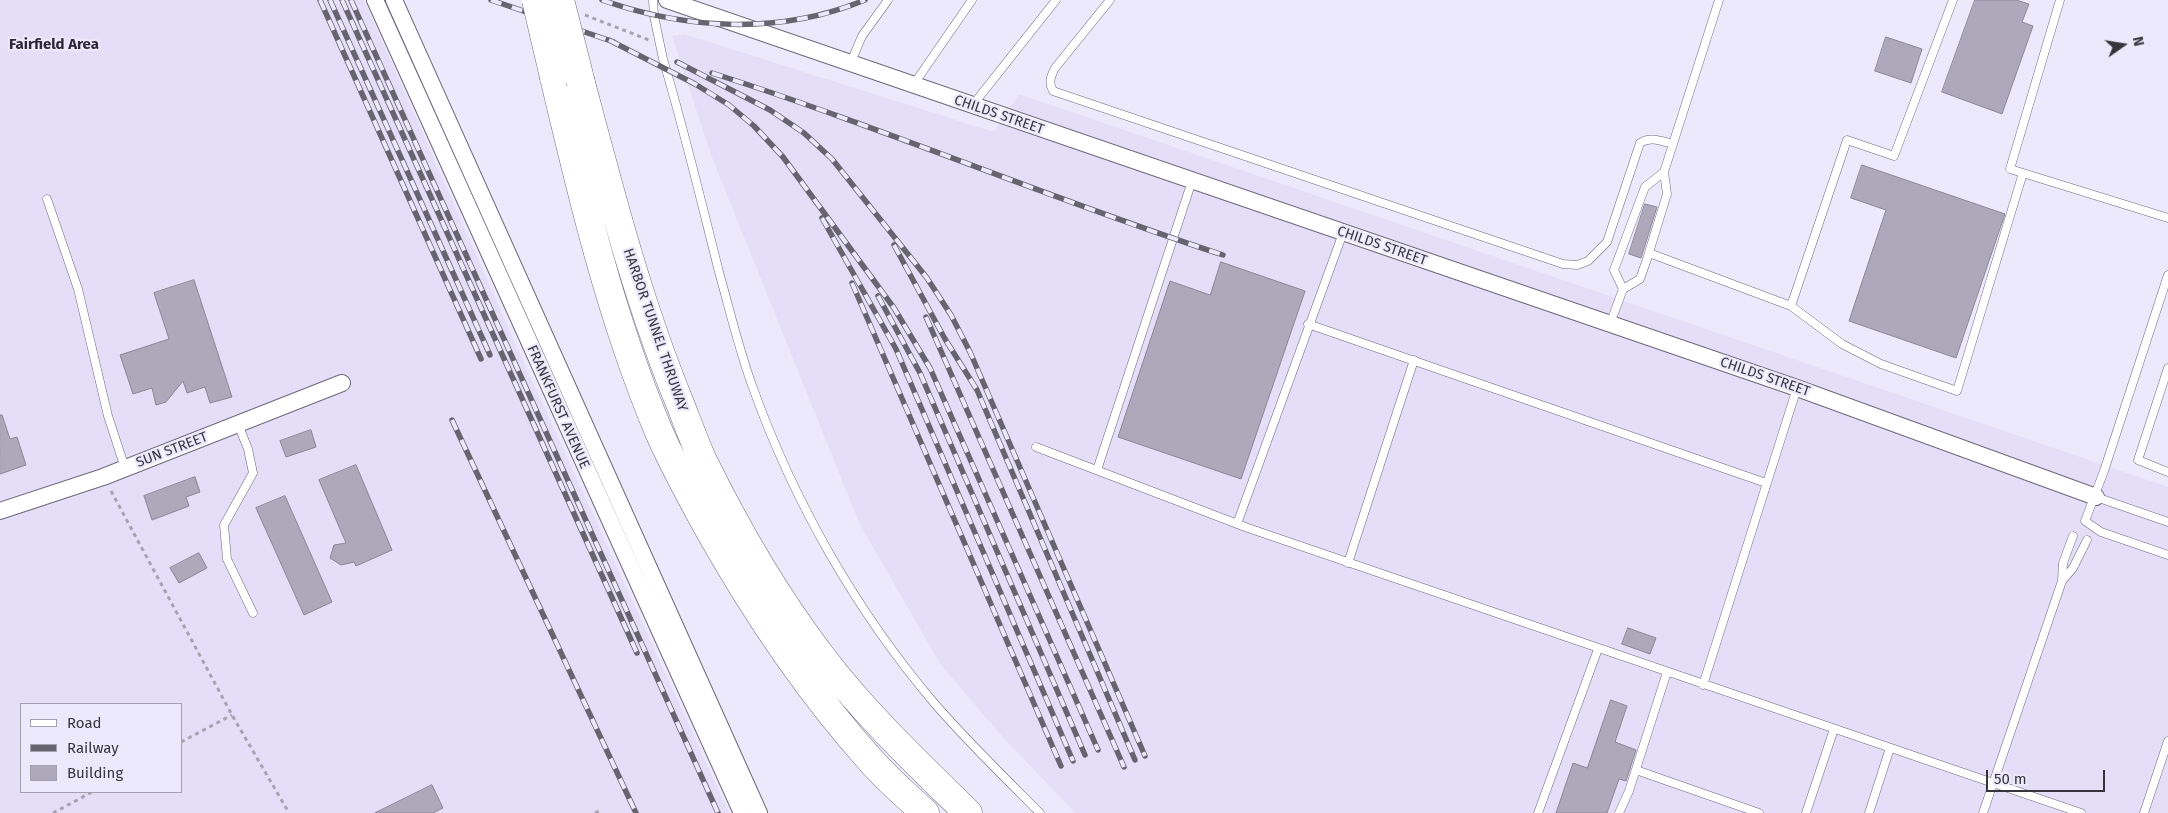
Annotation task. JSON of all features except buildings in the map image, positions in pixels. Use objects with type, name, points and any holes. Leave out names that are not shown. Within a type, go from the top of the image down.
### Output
[{"type":"highway","name":"HARBOR TUNNEL THRUWAY","points":[[536,0],[580,188],[626,344],[660,434],[722,552],[765,622],[819,700],[874,765],[925,813]]},
{"type":"highway","name":"HARBOR TUNNEL THRUWAY","points":[[569,6],[580,83],[636,280],[665,369],[702,459],[744,537],[782,601],[820,655],[853,697],[968,813]]},
{"type":"street","name":"FRANKFURST AVENUE","points":[[375,0],[742,813]]},
{"type":"street","name":"FRANKFURST AVENUE","points":[[394,0],[759,813]]},
{"type":"street","name":"CHILDS STREET","points":[[667,0],[1797,388],[2096,497]]},
{"type":"street","name":"SUN STREET","points":[[0,512],[103,477],[342,383]]},
{"type":"lane","points":[[653,0],[654,16],[660,43],[738,340],[753,387],[799,495],[829,552],[894,650],[935,704],[1040,813]]},
{"type":"lane","points":[[851,62],[862,36],[888,0]]},
{"type":"lane","points":[[914,84],[972,0]]},
{"type":"lane","points":[[972,106],[1056,0]]},
{"type":"lane","points":[[1110,0],[1055,68],[1050,77],[1050,86],[1053,91],[1563,264],[1577,264],[1588,261],[1607,242],[1640,143],[1645,139],[1653,139],[1672,144]]},
{"type":"lane","points":[[1610,324],[1623,289],[1640,278],[1649,253],[1667,194],[1664,172],[1719,0]]},
{"type":"lane","points":[[1791,306],[1847,140],[1894,156],[1953,0]]},
{"type":"lane","points":[[2060,0],[2010,169],[2168,218]]},
{"type":"lane","points":[[1623,289],[1614,270],[1645,188],[1664,172]]},
{"type":"lane","points":[[1649,253],[1791,306],[1842,344],[1881,364],[1956,391],[2023,173]]},
{"type":"lane","points":[[1096,470],[1192,181]]},
{"type":"lane","points":[[47,199],[78,289],[108,416],[125,468]]},
{"type":"lane","points":[[1237,524],[1308,324],[1343,233]]},
{"type":"lane","points":[[2077,525],[2086,521],[2096,497],[2168,275]]},
{"type":"lane","points":[[1308,324],[1766,483]]},
{"type":"lane","points":[[1348,562],[1414,360]]},
{"type":"lane","points":[[2168,368],[2138,460],[2168,472]]},
{"type":"lane","points":[[1703,685],[1797,388]]},
{"type":"lane","points":[[238,424],[248,449],[253,473],[224,525],[226,559],[253,614]]},
{"type":"lane","points":[[1036,447],[1237,524],[2081,813]]},
{"type":"lane","points":[[2096,497],[2168,522]]},
{"type":"lane","points":[[2086,521],[2090,529]]},
{"type":"lane","points":[[2086,521],[2101,532],[2168,555]]},
{"type":"lane","points":[[1983,813],[2062,581],[2063,563],[2073,536]]},
{"type":"lane","points":[[2062,581],[2073,568],[2087,540]]},
{"type":"lane","points":[[1538,813],[1598,649]]},
{"type":"lane","points":[[1620,813],[1636,770],[1667,672]]},
{"type":"lane","points":[[1806,813],[1834,730]]},
{"type":"lane","points":[[2144,813],[2168,741]]},
{"type":"lane","points":[[1869,813],[1890,748]]},
{"type":"lane","points":[[1636,770],[1759,813]]},
{"type":"path","points":[[569,6],[660,43]]},
{"type":"path","points":[[103,477],[232,715],[289,813]]},
{"type":"path","points":[[182,741],[232,715]]},
{"type":"path","points":[[53,813],[90,793]]},
{"type":"path","points":[[595,813],[599,811],[602,813]]},
{"type":"shaded area","points":[[0,0],[364,0],[515,343],[729,813],[0,813]]},
{"type":"shaded area","points":[[684,34],[994,132],[1019,94],[2168,487],[2168,813],[1075,813],[1001,735],[941,665],[860,525],[711,155],[672,36]]},
{"type":"railway","points":[[320,0],[481,359]]},
{"type":"railway","points":[[330,0],[490,355]]},
{"type":"railway","points":[[342,0],[637,653]]},
{"type":"railway","points":[[351,0],[718,813]]},
{"type":"railway","points":[[491,0],[614,42]]},
{"type":"railway","points":[[602,0],[667,18],[734,24],[800,19],[833,11],[865,0]]},
{"type":"railway","points":[[609,40],[695,84],[729,105],[754,126],[783,157],[894,308],[930,368],[1098,750]]},
{"type":"railway","points":[[677,62],[770,110],[804,133],[832,159],[927,278],[951,315],[970,352],[1145,756]]},
{"type":"railway","points":[[712,73],[776,94],[1095,211],[1223,255]]},
{"type":"railway","points":[[822,218],[896,349],[1073,761]]},
{"type":"railway","points":[[894,245],[945,339],[977,390],[1135,760]]},
{"type":"railway","points":[[852,283],[1061,766]]},
{"type":"railway","points":[[878,296],[920,373],[1085,755]]},
{"type":"railway","points":[[926,317],[1124,767]]},
{"type":"railway","points":[[452,420],[636,813]]},
{"type":"district","name":"Fairfield Area","points":[[54,45]]}]
